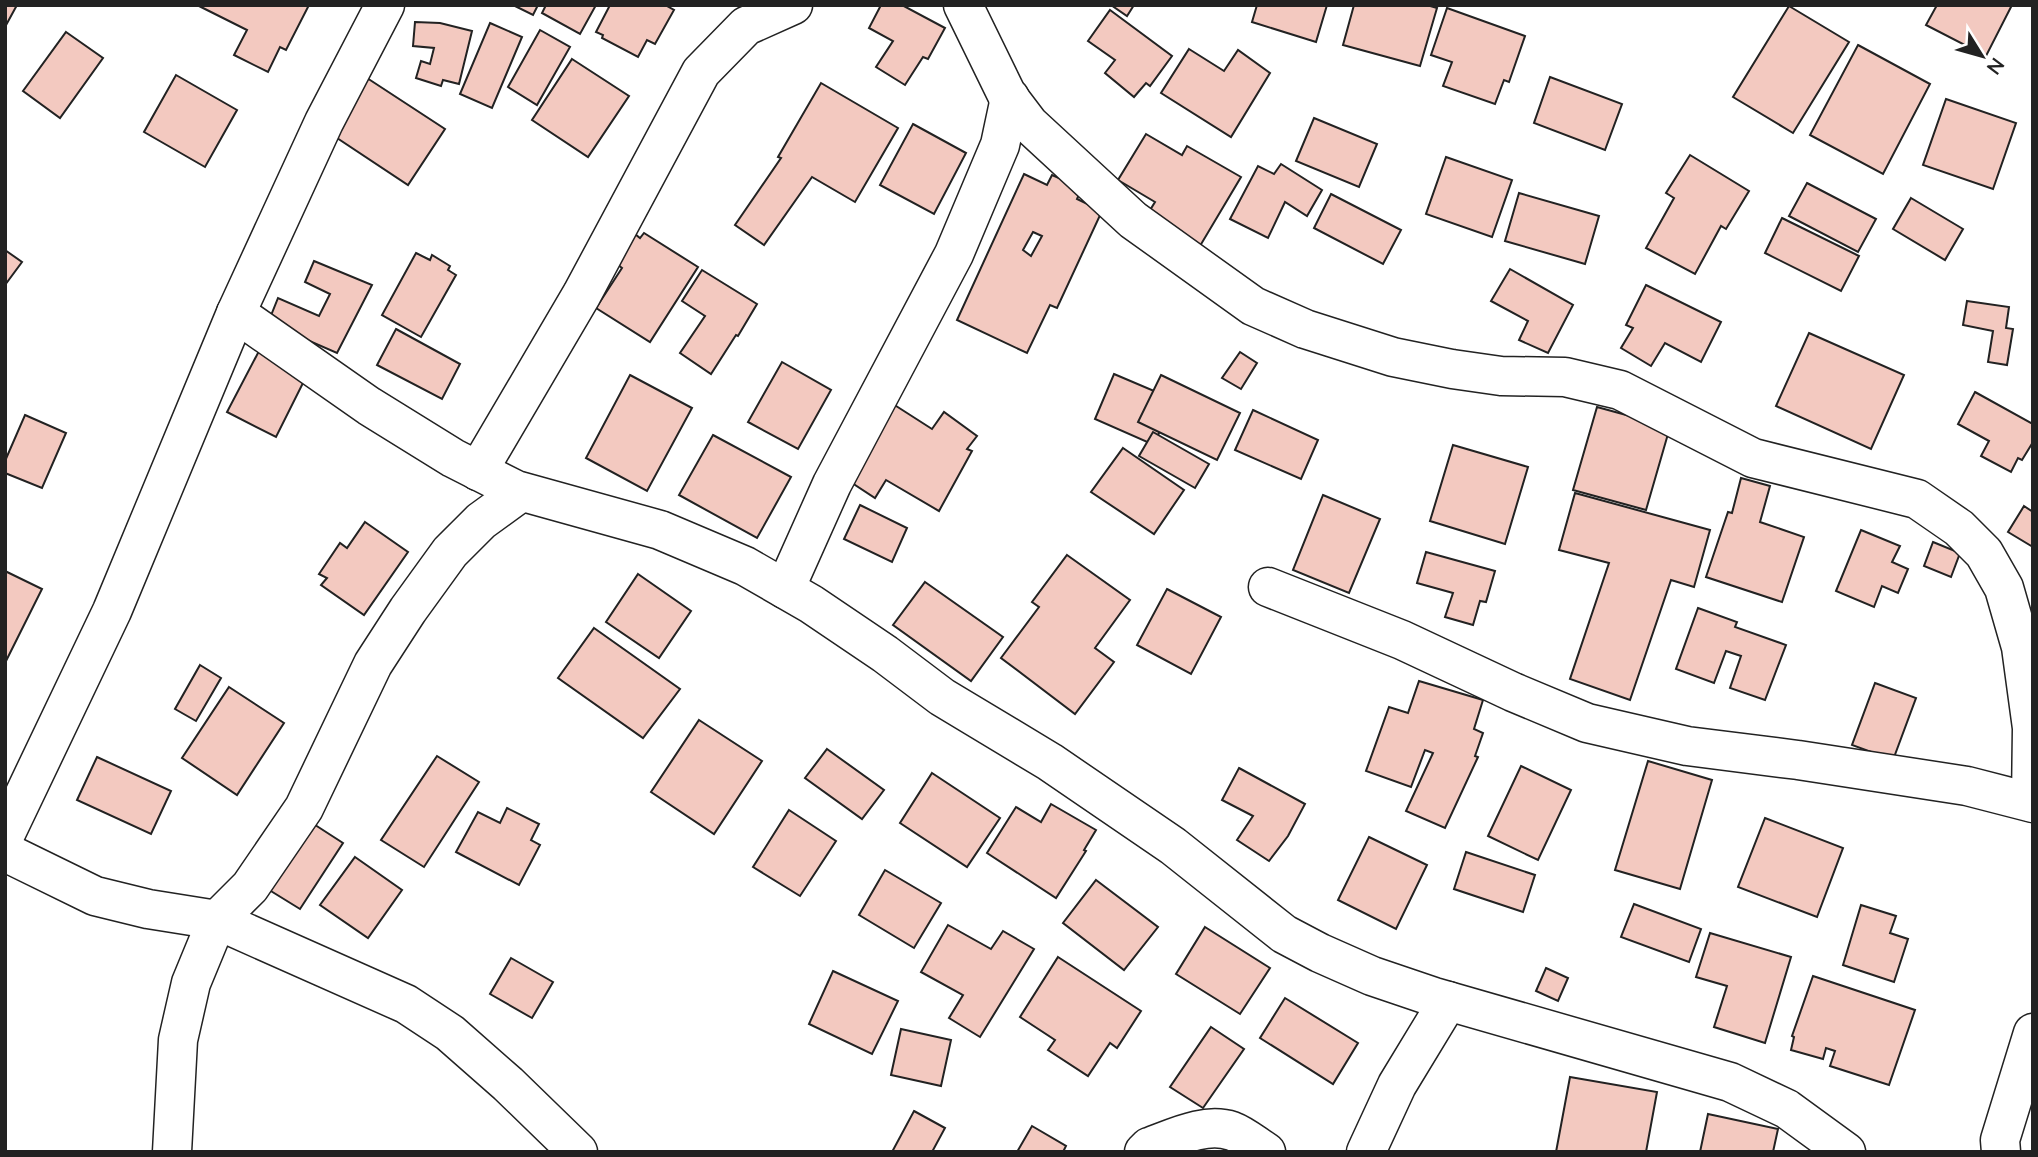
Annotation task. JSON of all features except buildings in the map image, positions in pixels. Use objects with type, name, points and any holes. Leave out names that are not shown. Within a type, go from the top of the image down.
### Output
[{"type":"street","points":[[5,835],[112,611],[236,313],[324,122],[384,5]]},
{"type":"street","points":[[478,471],[570,315],[701,72],[746,26],[793,5]]},
{"type":"street","points":[[963,5],[1010,99],[1029,124],[1133,220],[1252,306],[1306,329],[1393,357],[1501,376],[1565,377],[1620,390],[1753,458],[1917,499],[1959,528],[1984,553],[2004,588],[2021,647],[2032,728],[2032,803],[1966,786],[1687,746],[1587,723],[1402,640],[1268,587]]},
{"type":"street","points":[[785,589],[831,484],[954,254],[1000,145],[1010,99]]},
{"type":"street","points":[[236,313],[369,406],[478,471],[521,492],[660,530],[745,566],[811,604],[942,697],[1050,762],[1173,846],[1284,934],[1320,953],[1372,975],[1448,1001],[1730,1082],[1787,1109],[1846,1152]]},
{"type":"street","points":[[172,1152],[178,1040],[191,983],[217,920],[250,887],[304,808],[367,676],[408,610],[450,552],[481,522],[521,492]]},
{"type":"street","points":[[5,852],[95,896],[148,909],[217,920],[406,1004],[450,1033],[509,1084],[578,1152]]},
{"type":"street","points":[[1366,1152],[1397,1086],[1448,1001]]},
{"type":"street","points":[[2001,1152],[2000,1140],[2033,1033]]},
{"type":"street","points":[[1144,1152],[1149,1147],[1188,1133],[1209,1129],[1231,1131],[1266,1152]]}]
